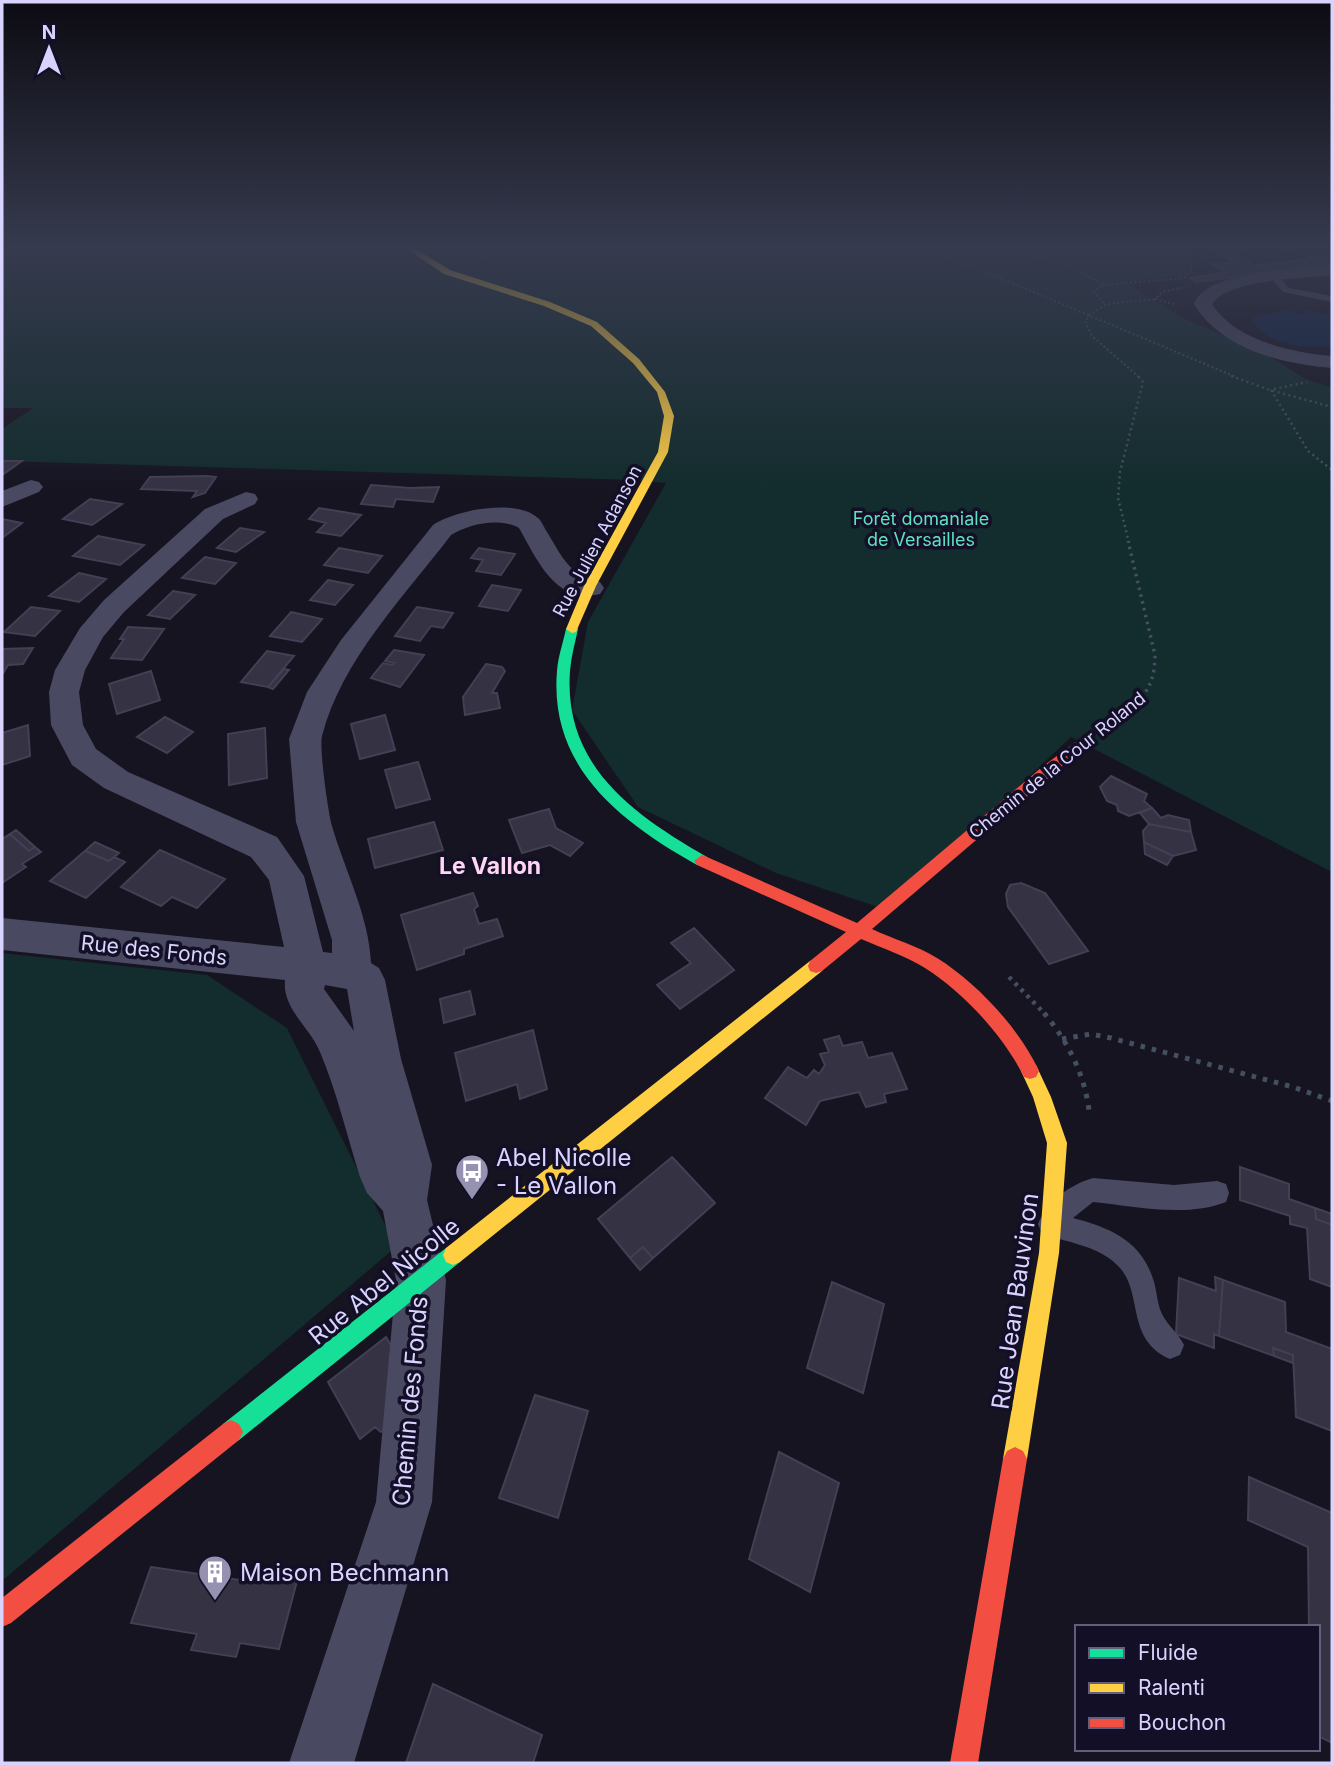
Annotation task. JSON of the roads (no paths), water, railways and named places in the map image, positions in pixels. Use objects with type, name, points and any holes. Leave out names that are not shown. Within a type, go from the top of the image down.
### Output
[{"type":"main road","name":"Rue Julien Adanson","points":[[598,327],[642,366],[665,400],[669,420],[664,452],[590,588],[566,647],[560,692],[568,733],[590,774],[616,804],[666,842],[860,930]]},
{"type":"main road","name":"Chemin de la Cour Roland","points":[[860,930],[995,813],[1081,743]]},
{"type":"main road","name":"Rue Jean Bauvinon","points":[[860,930],[931,963],[981,1003],[1023,1057],[1042,1097],[1057,1143],[1049,1252],[964,1763]]},
{"type":"main road","name":"Rue Abel Nicolle","points":[[2,1614],[860,930]]},
{"type":"street","points":[[1224,327],[1268,350],[1332,362]]},
{"type":"street","points":[[2,500],[31,487]]},
{"type":"street","points":[[246,499],[214,514],[114,606],[90,634],[70,670],[64,692],[67,725],[85,757],[116,780],[264,847],[286,876],[302,939],[306,967],[304,993],[338,1042],[383,1177],[404,1200]]},
{"type":"street","points":[[421,1280],[404,1200],[410,1166],[380,1059],[365,980],[352,972],[351,940],[313,822],[305,738],[322,692],[351,646],[442,530],[456,521],[501,515],[518,517],[529,523],[558,572],[572,584],[590,588]]},
{"type":"street","name":"Rue des Fonds","points":[[2,934],[352,972]]},
{"type":"street","name":"Chemin des Fonds","points":[[322,1763],[404,1502],[421,1280]]},
{"type":"lane","points":[[1170,1345],[1157,1334],[1148,1319],[1137,1265],[1116,1246],[1051,1224],[1071,1200],[1093,1190],[1174,1197],[1217,1193]]},
{"type":"water","points":[[1258,327],[1332,327],[1332,346],[1288,344]]},
{"type":"place","name":"Abel Nicolle - Le Vallon","points":[[472,1201]]},
{"type":"place","name":"Maison Bechmann","points":[[215,1602]]},
{"type":"district","name":"Le Vallon","points":[[490,866]]},
{"type":"park label","name":"Forêt domaniale de Versailles","points":[[921,528]]}]
